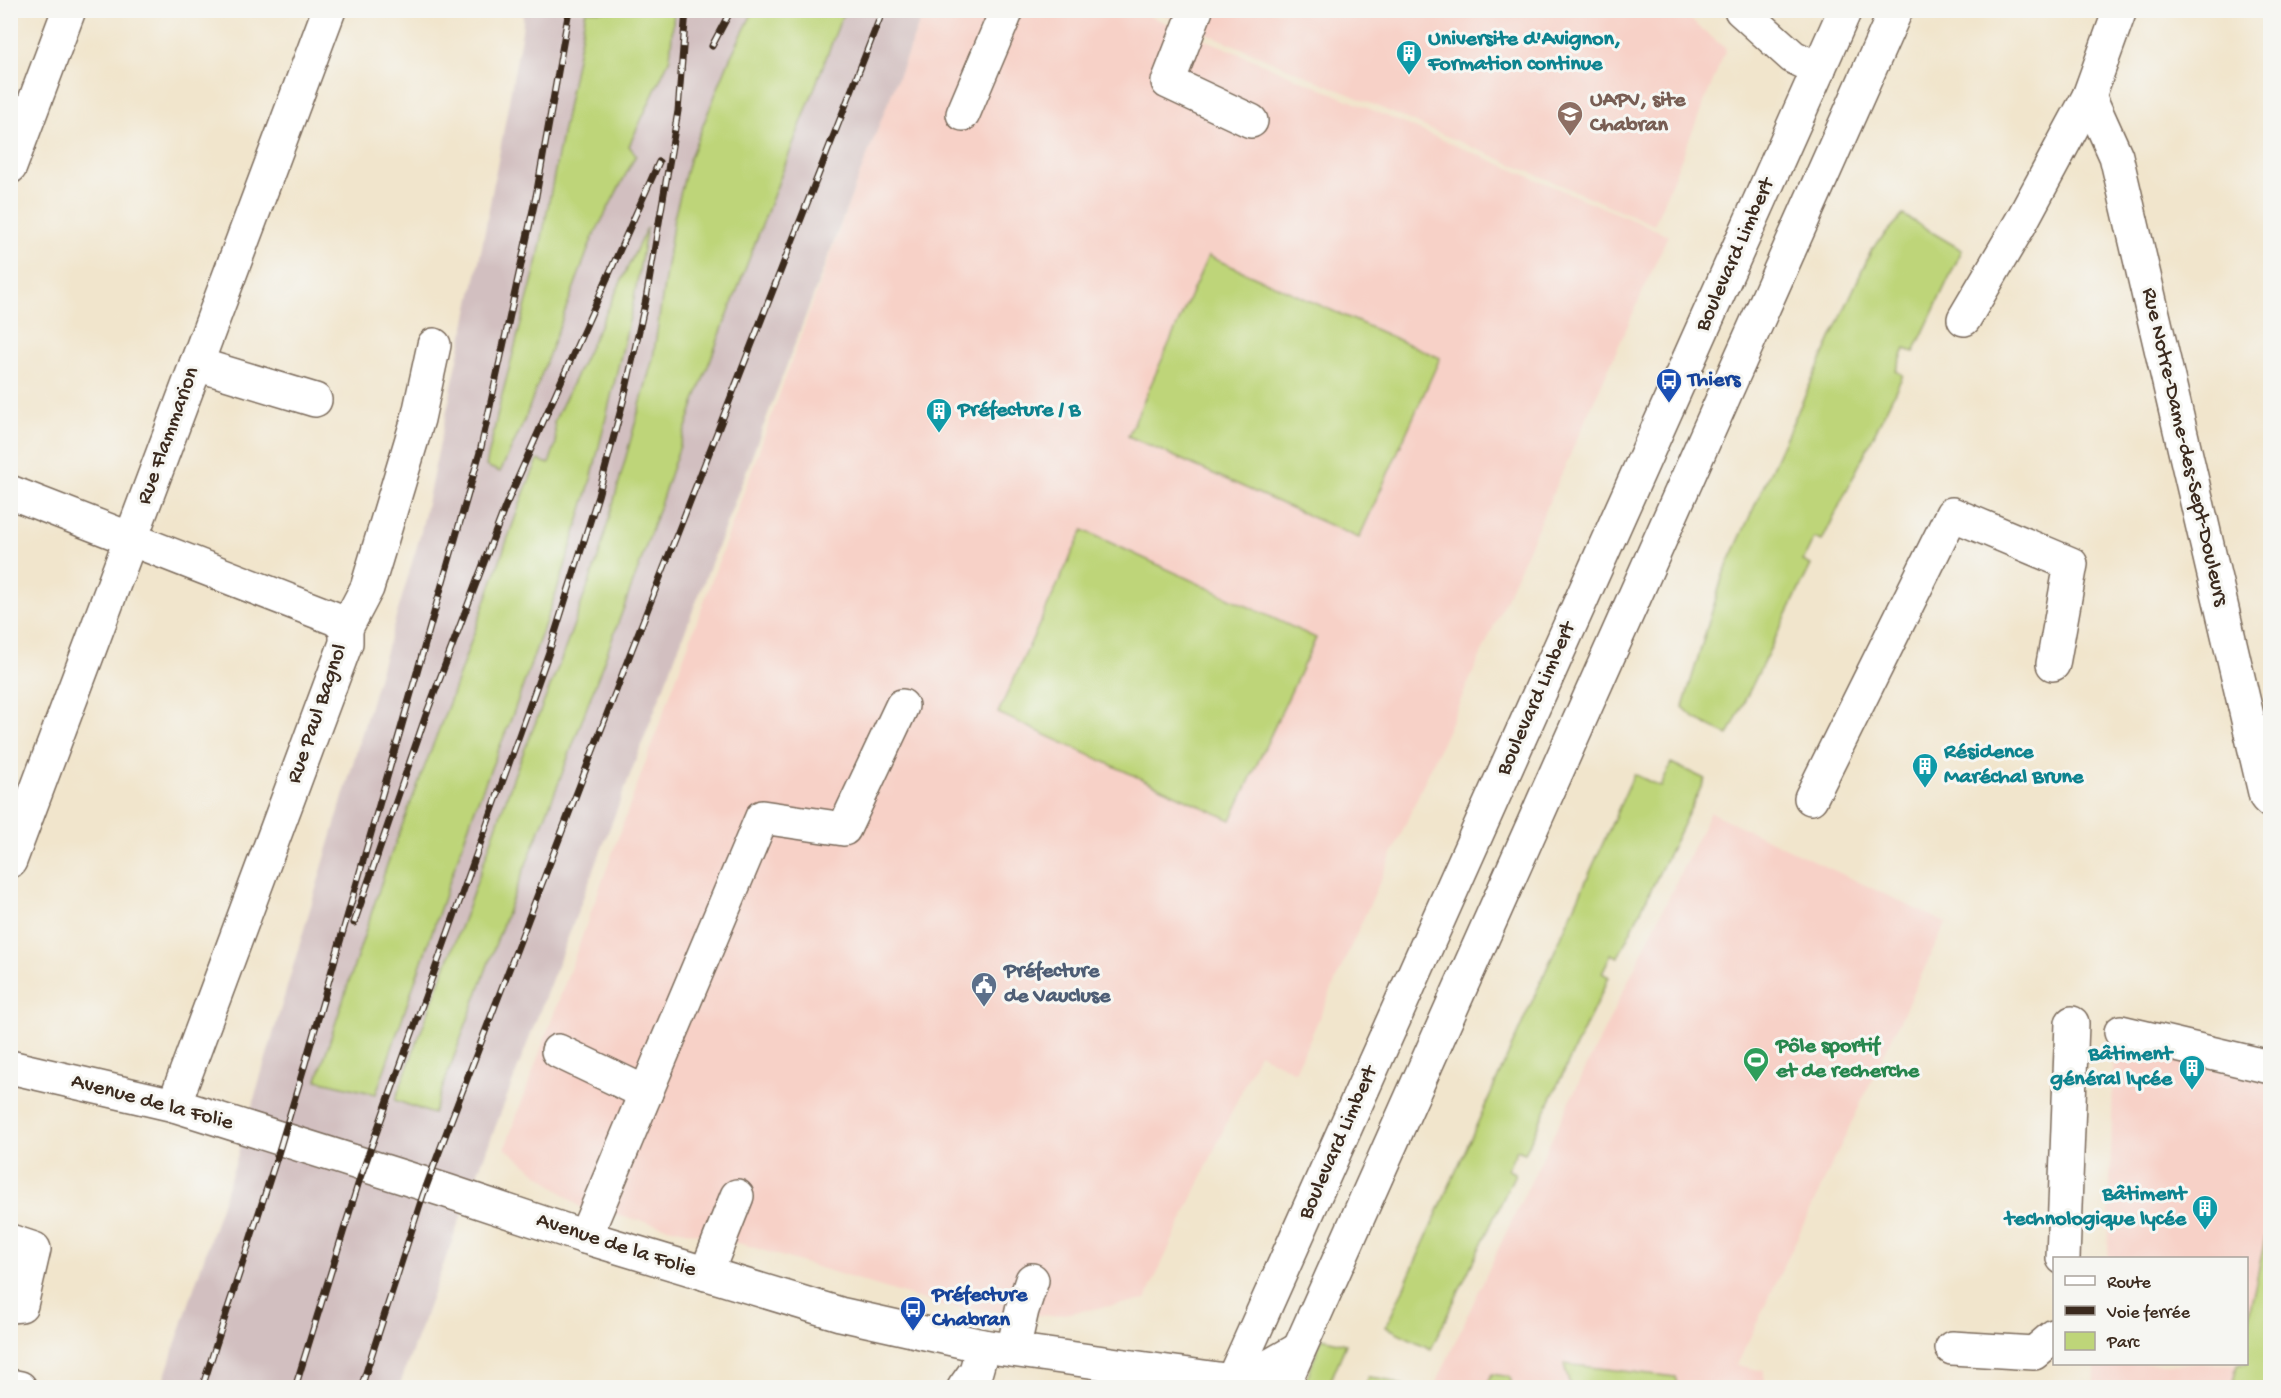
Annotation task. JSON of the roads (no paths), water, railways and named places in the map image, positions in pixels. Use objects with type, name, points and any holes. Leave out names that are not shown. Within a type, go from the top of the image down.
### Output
[{"type":"main road","points":[[10,167],[22,103],[69,10]]},
{"type":"main road","name":"Rue Flammarion","points":[[10,861],[328,10]]},
{"type":"main road","points":[[963,114],[1007,10]]},
{"type":"main road","points":[[1196,10],[1168,82],[1251,121]]},
{"type":"main road","points":[[1741,10],[1793,57],[1819,69]]},
{"type":"main road","name":"Boulevard Limbert","points":[[1232,1385],[1845,10]]},
{"type":"main road","name":"Boulevard Limbert","points":[[1282,1388],[1896,10]]},
{"type":"main road","points":[[1964,319],[2020,224],[2089,96],[2120,10]]},
{"type":"main road","name":"Rue Notre-Dame-des-Sept-Douleurs","points":[[2089,96],[2116,156],[2266,797],[2271,801]]},
{"type":"main road","points":[[1739,247],[1782,266]]},
{"type":"main road","points":[[346,628],[367,588],[418,419],[434,345]]},
{"type":"main road","points":[[196,364],[315,400]]},
{"type":"main road","name":"Rue Paul Bagnol","points":[[10,492],[336,619],[346,628],[346,643],[174,1105]]},
{"type":"main road","points":[[1811,798],[1952,514],[2071,564],[2053,664]]},
{"type":"main road","points":[[585,1237],[762,817],[844,829],[902,706]]},
{"type":"main road","points":[[2062,1257],[2072,1023]]},
{"type":"main road","points":[[2121,1032],[2271,1066]]},
{"type":"main road","points":[[558,1051],[646,1093]]},
{"type":"main road","name":"Avenue de la Folie","points":[[10,1067],[174,1105],[585,1237],[840,1314],[998,1348],[1232,1385],[1299,1349]]},
{"type":"main road","points":[[706,1274],[737,1196]]},
{"type":"main road","points":[[10,1240],[34,1249],[21,1305],[10,1306]]},
{"type":"main road","points":[[964,1388],[976,1371],[998,1348],[1022,1310],[1032,1280]]},
{"type":"main road","points":[[1952,1348],[2034,1353],[2053,1338]]},
{"type":"main road","points":[[10,1386],[21,1388]]},
{"type":"railway","points":[[202,1388],[305,1064],[480,452],[536,196],[569,10]]},
{"type":"railway","points":[[295,1388],[360,1178],[549,652],[598,496],[624,398],[646,299],[678,111],[686,10]]},
{"type":"railway","points":[[712,46],[731,10]]},
{"type":"railway","points":[[361,1388],[423,1195],[447,1131],[632,649],[883,10]]},
{"type":"railway","points":[[354,923],[426,715],[505,507],[659,162]]},
{"type":"place","name":"Universite d'Avignon, Formation continue","points":[[1409,76]]},
{"type":"place","name":"UAPV, site Chabran","points":[[1570,137]]},
{"type":"place","name":"Thiers","points":[[1669,404]]},
{"type":"place","name":"Préfecture / B","points":[[939,434]]},
{"type":"place","name":"Résidence Maréchal Brune","points":[[1925,789]]},
{"type":"place","name":"Préfecture de Vaucluse","points":[[984,1008]]},
{"type":"place","name":"Pôle sportif et de recherche","points":[[1756,1083]]},
{"type":"place","name":"Bâtiment général lycée","points":[[2192,1091]]},
{"type":"place","name":"Bâtiment technologique lycée","points":[[2205,1231]]},
{"type":"place","name":"Préfecture Chabran","points":[[913,1332]]}]
